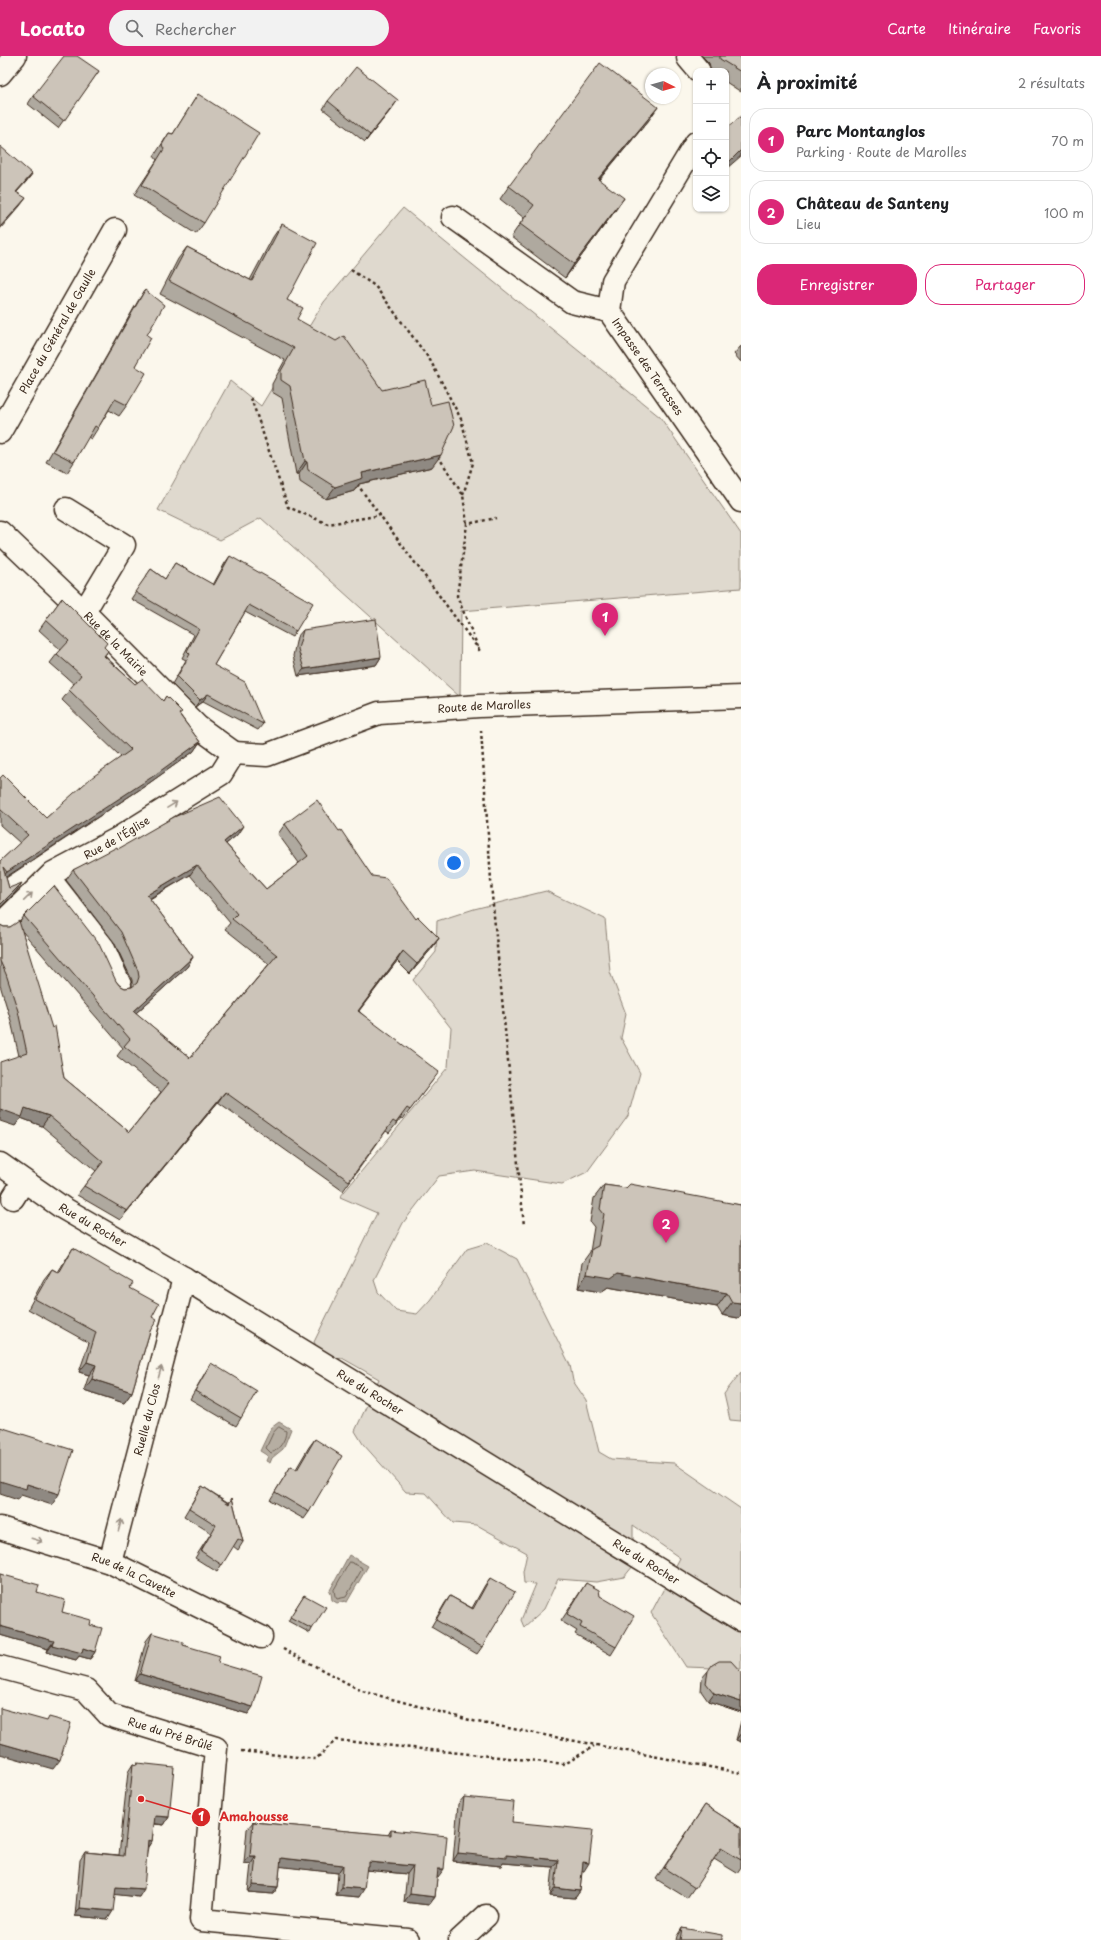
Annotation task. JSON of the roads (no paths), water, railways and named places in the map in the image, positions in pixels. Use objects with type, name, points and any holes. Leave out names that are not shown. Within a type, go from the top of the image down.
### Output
[{"type":"street","points":[[0,74],[15,56]]},
{"type":"street","name":"Impasse des Terrasses","points":[[693,148],[613,281],[609,311],[741,501]]},
{"type":"street","points":[[453,217],[572,302],[609,311]]},
{"type":"street","name":"Place du Général de Gaulle","points":[[0,432],[115,230]]},
{"type":"street","points":[[66,509],[124,545],[84,612]]},
{"type":"street","name":"Rue de la Mairie","points":[[0,532],[84,612],[198,727],[234,753]]},
{"type":"street","name":"Route de Marolles","points":[[234,753],[267,754],[379,713],[479,706],[741,697]]},
{"type":"street","name":"Rue de l'Église","points":[[0,925],[53,873],[117,839],[221,774],[234,753]]},
{"type":"street","points":[[49,878],[103,947],[120,985]]},
{"type":"street","name":"Rue du Rocher","points":[[0,1164],[18,1190],[63,1208],[184,1278],[741,1620]]},
{"type":"street","name":"Ruelle du Clos","points":[[110,1562],[184,1278]]},
{"type":"street","name":"Rue de la Cavette","points":[[0,1528],[110,1562],[261,1637]]},
{"type":"street","name":"Rue du Pré Brûlé","points":[[0,1667],[86,1690],[109,1715],[216,1748],[201,1920],[408,1940]]},
{"type":"street","points":[[460,1940],[486,1916]]},
{"type":"water","points":[[279,1422],[291,1429],[283,1449],[272,1458],[270,1463],[266,1461],[268,1456],[260,1451],[271,1428]]},
{"type":"water","points":[[349,1555],[368,1566],[347,1602],[337,1603],[332,1600],[331,1593],[329,1592]]},
{"type":"place","name":"Parc Montanglos","points":[[605,636]]},
{"type":"place","name":"Château de Santeny","points":[[666,1243]]},
{"type":"place","name":"Amahousse","points":[[141,1799]]}]
